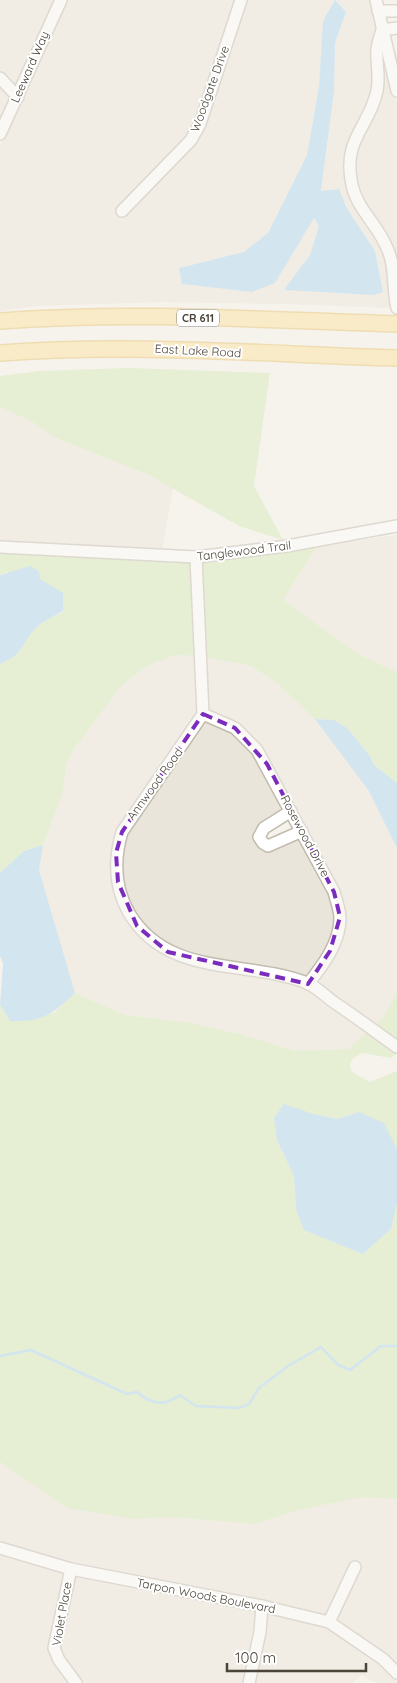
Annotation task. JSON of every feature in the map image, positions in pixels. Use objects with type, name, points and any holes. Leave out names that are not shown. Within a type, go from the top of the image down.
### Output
[{"type":"main road","name":"CR 611","points":[[0,321],[56,317],[154,316],[397,324]]},
{"type":"main road","name":"East Lake Road","points":[[0,353],[58,349],[154,348],[397,358]]},
{"type":"street","name":"Leeward Way","points":[[0,134],[60,0]]},
{"type":"street","name":"Woodgate Drive","points":[[122,211],[191,140],[200,124],[241,0]]},
{"type":"street","points":[[397,11],[377,6],[382,30],[389,48],[397,91]]},
{"type":"street","points":[[382,30],[397,28]]},
{"type":"street","points":[[382,30],[377,49],[377,89],[371,108],[354,141],[350,161],[350,175],[360,206],[383,239],[391,258],[397,308]]},
{"type":"street","points":[[0,78],[18,97]]},
{"type":"street","name":"Tanglewood Trail","points":[[0,547],[196,557],[288,546],[397,526]]},
{"type":"street","points":[[196,557],[203,714]]},
{"type":"street","name":"Rosewood Drive","points":[[203,714],[235,728],[249,739],[266,764],[334,892],[340,917],[338,931],[330,952],[308,984]]},
{"type":"street","name":"Annwood Road","points":[[203,714],[122,832],[116,853],[118,882],[125,905],[137,926],[153,942],[168,952],[186,958],[273,974],[308,984],[397,1047]]},
{"type":"street","points":[[292,811],[264,828],[259,837],[268,846],[302,831]]},
{"type":"street","name":"Tarpon Woods Boulevard","points":[[0,1548],[71,1569],[262,1606],[330,1622],[383,1659],[397,1673]]},
{"type":"street","points":[[330,1622],[355,1566]]},
{"type":"street","name":"Violet Place","points":[[71,1569],[54,1648],[58,1660],[76,1683]]},
{"type":"street","points":[[249,1683],[260,1632],[262,1606]]},
{"type":"highlighted area","points":[[203,714],[235,728],[267,764],[334,892],[340,917],[330,951],[308,984],[168,952],[137,926],[118,882],[116,853],[122,832]]},
{"type":"shaded area","points":[[0,0],[55,0],[16,87],[0,70]]},
{"type":"shaded area","points":[[67,0],[236,0],[195,123],[187,138],[115,212],[122,218],[196,142],[247,0],[335,0],[323,21],[319,87],[307,155],[268,233],[244,252],[179,268],[182,284],[252,292],[275,283],[314,217],[319,226],[310,255],[285,290],[372,295],[383,292],[375,251],[346,207],[339,189],[321,192],[334,91],[335,43],[346,13],[336,0],[371,0],[376,31],[372,89],[366,107],[349,140],[345,161],[345,177],[355,209],[383,251],[388,269],[391,308],[162,302],[34,306],[0,311],[0,146],[25,97]]},
{"type":"shaded area","points":[[383,47],[388,81],[397,103],[397,260],[388,236],[365,203],[356,174],[356,151],[384,77]]},
{"type":"shaded area","points":[[0,86],[11,98],[0,123]]},
{"type":"shaded area","points":[[0,407],[33,422],[56,438],[149,475],[173,488],[162,550],[0,542]]},
{"type":"shaded area","points":[[397,535],[397,672],[360,655],[283,600],[317,546]]},
{"type":"shaded area","points":[[176,655],[195,656],[198,713],[117,831],[111,853],[112,883],[120,908],[133,930],[149,946],[165,956],[185,963],[272,979],[305,988],[367,1032],[348,1049],[296,1051],[240,1034],[192,1023],[125,1015],[75,993],[39,870],[43,845],[63,792],[66,765],[74,749],[122,685],[146,666]]},
{"type":"shaded area","points":[[205,657],[251,666],[278,684],[315,719],[369,791],[395,841],[397,848],[397,992],[382,1019],[375,1025],[315,982],[345,915],[339,890],[261,746],[239,724],[208,710]]},
{"type":"shaded area","points":[[205,721],[232,733],[252,753],[285,810],[257,829],[254,836],[257,845],[265,850],[299,837],[329,894],[335,918],[333,931],[326,950],[307,978],[275,969],[188,953],[171,947],[157,938],[141,923],[129,903],[123,881],[121,853],[127,833]]},
{"type":"shaded area","points":[[0,1462],[67,1508],[134,1519],[171,1517],[255,1524],[295,1511],[362,1497],[397,1499],[397,1665],[387,1655],[336,1620],[362,1563],[353,1560],[327,1616],[268,1601],[72,1564],[0,1543]]},
{"type":"shaded area","points":[[0,1554],[65,1572],[48,1647],[54,1663],[70,1683],[0,1683]]},
{"type":"shaded area","points":[[75,1575],[257,1610],[255,1632],[244,1683],[83,1683],[63,1657],[59,1647]]},
{"type":"shaded area","points":[[267,1612],[327,1627],[380,1663],[397,1683],[377,1683],[361,1675],[352,1683],[254,1683]]},
{"type":"green space","points":[[129,368],[270,373],[254,486],[283,540],[239,526],[149,475],[56,438],[33,422],[0,407],[0,376],[40,371]]},
{"type":"green space","points":[[317,546],[283,600],[360,655],[397,672],[397,783],[374,765],[370,756],[347,728],[334,720],[315,719],[278,684],[251,666],[205,657],[201,562]]},
{"type":"green space","points":[[0,552],[191,562],[195,656],[176,655],[146,666],[122,685],[74,749],[66,765],[63,792],[43,845],[24,851],[0,873],[0,664],[15,656],[38,626],[63,612],[63,593],[39,579],[6,572],[0,575]]},
{"type":"green space","points":[[397,992],[397,1040],[375,1025],[382,1019]]},
{"type":"green space","points":[[75,993],[125,1015],[192,1023],[240,1034],[296,1051],[348,1049],[367,1032],[397,1054],[391,1058],[362,1053],[354,1059],[350,1066],[352,1072],[370,1082],[397,1071],[397,1149],[359,1112],[338,1119],[313,1114],[277,1140],[294,1176],[296,1209],[326,1238],[363,1254],[391,1229],[397,1203],[397,1499],[362,1497],[295,1511],[255,1524],[171,1517],[134,1519],[67,1508],[0,1462],[0,1005],[10,1021],[54,1013]]},
{"type":"water","points":[[335,0],[346,12],[335,43],[334,91],[321,191],[339,189],[346,207],[375,251],[383,292],[373,295],[284,290],[310,255],[319,226],[314,218],[275,283],[252,292],[182,284],[179,268],[244,252],[268,233],[307,155],[319,87],[323,21]]},
{"type":"water","points":[[30,566],[39,571],[40,579],[63,593],[63,611],[38,626],[15,656],[0,664],[0,575]]},
{"type":"water","points":[[315,719],[334,720],[347,728],[370,756],[374,765],[397,783],[397,848],[369,791]]},
{"type":"water","points":[[43,845],[39,870],[75,993],[60,1007],[46,1016],[30,1020],[10,1021],[0,1005],[3,964],[0,956],[0,873],[24,851]]},
{"type":"water","points":[[284,1104],[313,1114],[338,1119],[359,1112],[384,1123],[397,1149],[397,1203],[391,1229],[363,1254],[304,1230],[296,1209],[294,1176],[277,1140],[274,1118]]},
{"type":"waterway","points":[[0,1356],[31,1350],[127,1394],[137,1392],[147,1399],[158,1402],[168,1401],[180,1395],[196,1406],[239,1408],[249,1404],[259,1388],[288,1366],[321,1347],[338,1365],[350,1370],[381,1346],[397,1346]]}]
